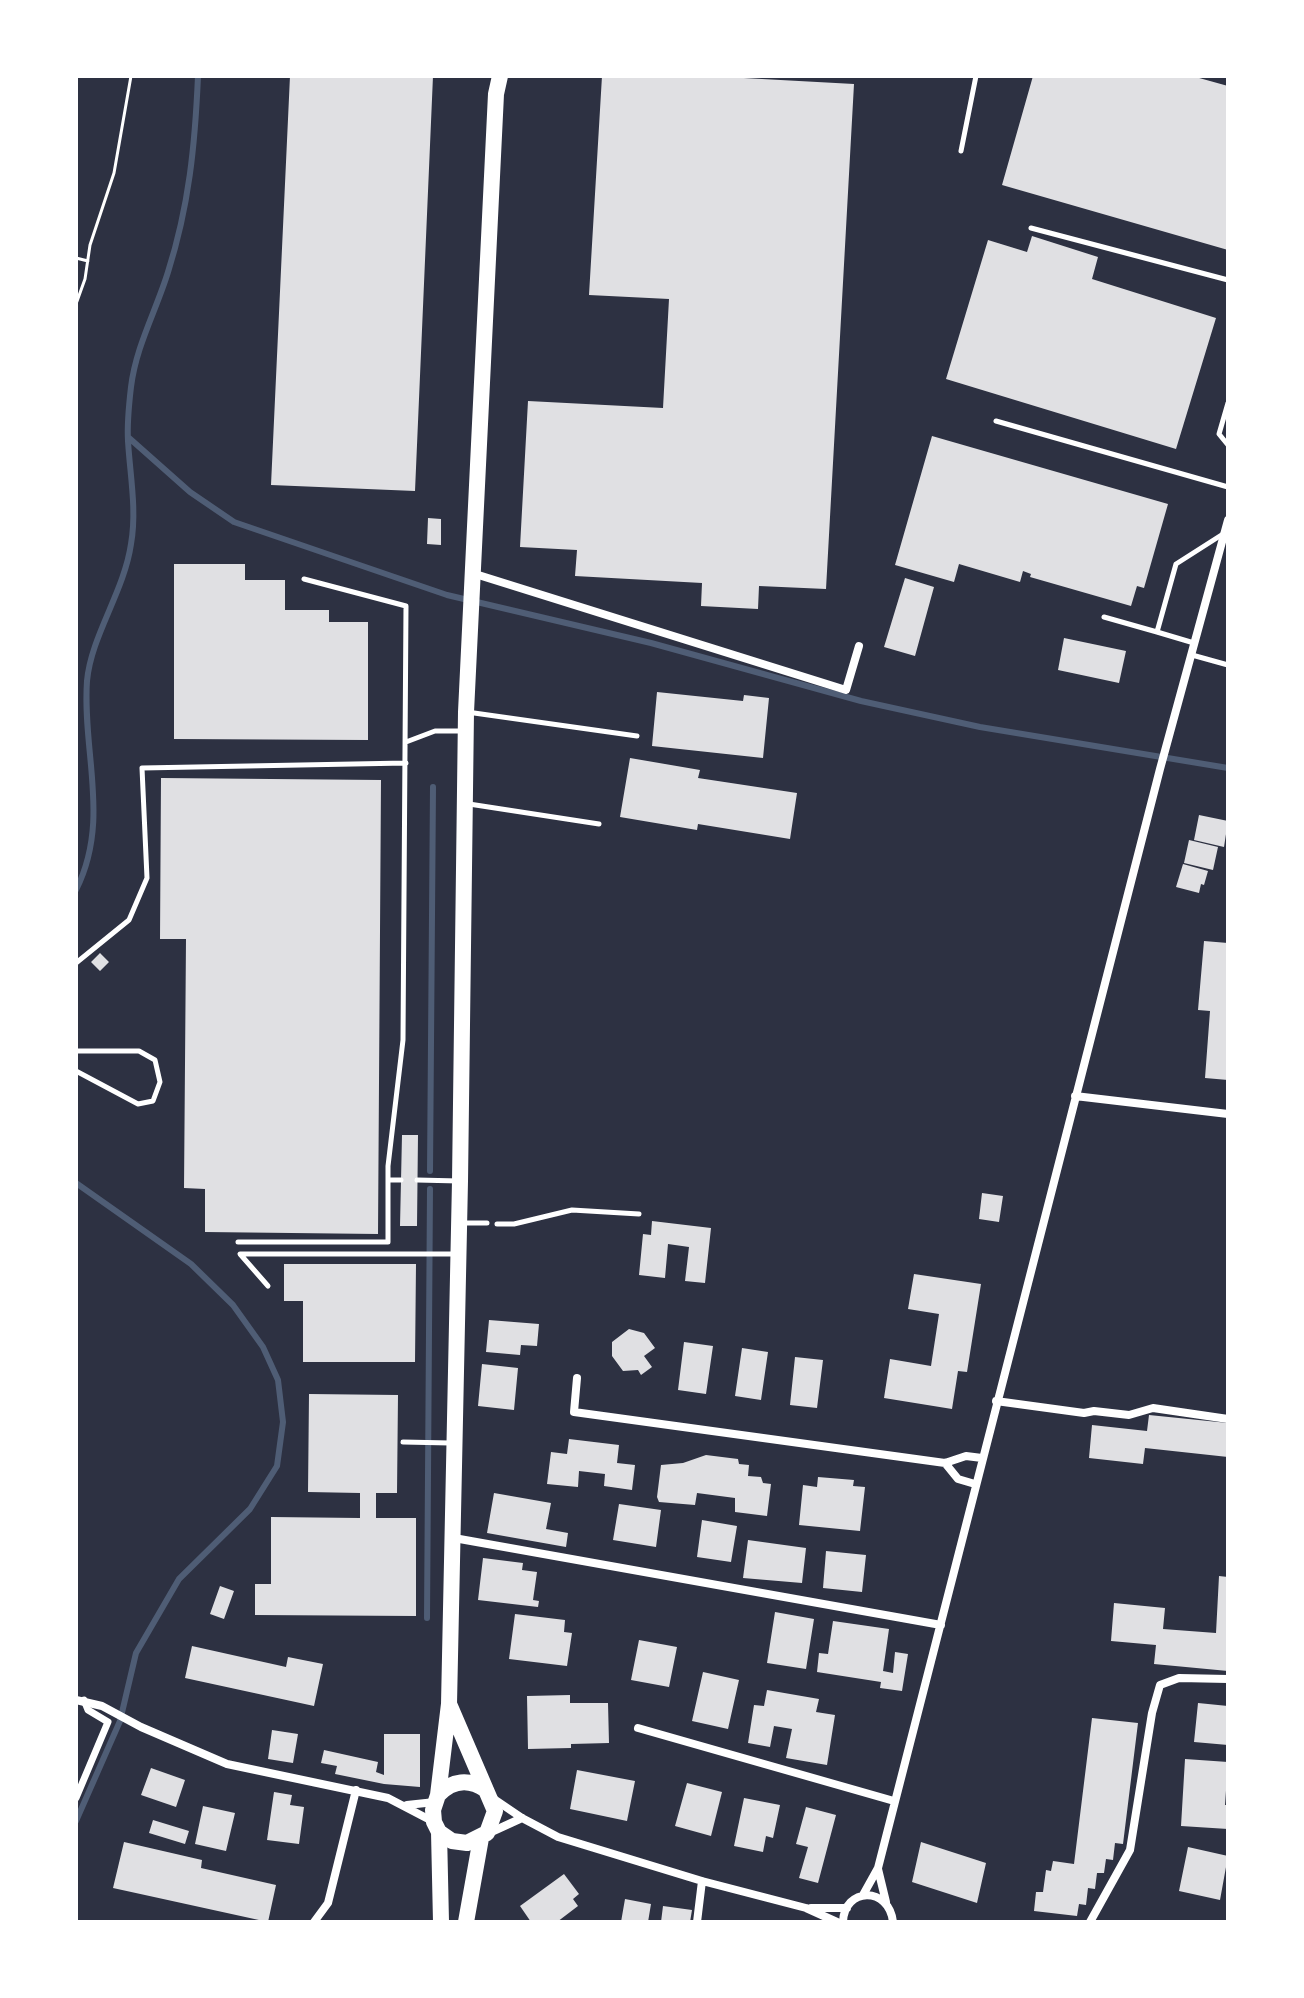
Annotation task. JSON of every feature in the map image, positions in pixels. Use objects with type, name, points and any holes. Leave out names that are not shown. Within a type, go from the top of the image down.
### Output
[{"type":"main road","points":[[493,76],[496,94]]},
{"type":"main road","points":[[441,1922],[436,1799],[449,1704],[454,1538],[445,1443],[450,1254],[459,1223],[465,731],[496,94],[500,76]]},
{"type":"main road","points":[[449,1704],[494,1803],[494,1819],[483,1836],[466,1922]]},
{"type":"main road","points":[[436,1799],[450,1785],[465,1781],[488,1793]]},
{"type":"main road","points":[[437,1827],[459,1843],[483,1836]]},
{"type":"street","points":[[863,1895],[878,1868],[1075,1096],[1228,520]]},
{"type":"street","points":[[472,573],[846,690],[859,646]]},
{"type":"street","points":[[1075,1096],[1228,1114]]},
{"type":"street","points":[[577,1378],[574,1412],[945,1463],[966,1456],[982,1458]]},
{"type":"street","points":[[996,1401],[1084,1413],[1094,1411],[1129,1415],[1153,1408],[1228,1419]]},
{"type":"street","points":[[945,1463],[958,1479],[975,1484]]},
{"type":"street","points":[[454,1538],[941,1625]]},
{"type":"street","points":[[1090,1922],[1130,1850],[1152,1713],[1160,1685],[1179,1678],[1228,1679]]},
{"type":"street","points":[[80,1700],[102,1706],[141,1727],[227,1764],[388,1798],[407,1805],[437,1827]]},
{"type":"street","points":[[76,1798],[108,1722],[88,1710],[80,1700]]},
{"type":"street","points":[[638,1728],[894,1801]]},
{"type":"street","points":[[314,1922],[328,1903],[356,1790]]},
{"type":"street","points":[[488,1793],[522,1818],[558,1837],[702,1881],[806,1908],[840,1922],[854,1899],[863,1895],[878,1897],[886,1902]]},
{"type":"street","points":[[407,1805],[436,1799]]},
{"type":"street","points":[[483,1836],[522,1818]]},
{"type":"street","points":[[878,1868],[894,1922]]},
{"type":"street","points":[[697,1922],[702,1881]]},
{"type":"street","points":[[806,1908],[847,1908]]},
{"type":"lane","points":[[961,151],[976,76]]},
{"type":"lane","points":[[1031,228],[1228,280]]},
{"type":"lane","points":[[1228,403],[1219,434],[1228,445]]},
{"type":"lane","points":[[996,421],[1228,487]]},
{"type":"lane","points":[[1157,632],[1176,564],[1224,534]]},
{"type":"lane","points":[[238,1242],[388,1242],[388,1180],[403,1040],[406,606],[304,579]]},
{"type":"lane","points":[[1104,617],[1194,643]]},
{"type":"lane","points":[[1191,655],[1228,665]]},
{"type":"lane","points":[[466,706],[637,736]]},
{"type":"lane","points":[[406,742],[435,731],[465,731]]},
{"type":"lane","points":[[76,963],[129,920],[147,878],[142,768],[406,763]]},
{"type":"lane","points":[[465,803],[599,824]]},
{"type":"lane","points":[[76,1051],[139,1051],[155,1060],[160,1082],[153,1101],[138,1104],[76,1071]]},
{"type":"lane","points":[[388,1180],[401,1180]]},
{"type":"lane","points":[[417,1180],[460,1181]]},
{"type":"lane","points":[[497,1224],[514,1224],[572,1210],[639,1214]]},
{"type":"lane","points":[[459,1223],[487,1223]]},
{"type":"lane","points":[[268,1286],[240,1254],[450,1254]]},
{"type":"lane","points":[[403,1442],[445,1443]]},
{"type":"lane","points":[[913,1470],[915,1459]]},
{"type":"path","points":[[76,304],[90,245],[114,173],[131,76]]},
{"type":"path","points":[[76,258],[88,261]]},
{"type":"building","points":[[290,76],[433,76],[415,491],[271,485]]},
{"type":"building","points":[[602,76],[707,76],[854,84],[826,589],[759,586],[758,609],[701,606],[702,583],[575,576],[577,550],[520,547],[528,401],[663,408],[669,299],[589,295]]},
{"type":"building","points":[[1033,76],[1192,76],[1228,86],[1228,250],[1002,185]]},
{"type":"building","points":[[1032,236],[1098,257],[1092,279],[1216,318],[1176,449],[946,379],[988,240],[1027,252]]},
{"type":"building","points":[[932,436],[1168,504],[1144,588],[1137,586],[1131,606],[1030,577],[1031,574],[1023,571],[1020,582],[959,564],[954,582],[895,565]]},
{"type":"building","points":[[428,518],[441,519],[441,545],[427,544]]},
{"type":"building","points":[[174,564],[245,564],[245,580],[285,580],[285,610],[329,610],[329,622],[368,622],[368,740],[174,739]]},
{"type":"building","points":[[905,578],[934,587],[915,656],[884,647]]},
{"type":"building","points":[[1064,638],[1126,651],[1119,683],[1058,670]]},
{"type":"building","points":[[657,692],[743,701],[744,695],[769,698],[763,758],[652,746]]},
{"type":"building","points":[[630,758],[700,770],[698,778],[797,793],[790,839],[698,824],[697,830],[620,817]]},
{"type":"building","points":[[161,778],[381,780],[378,1234],[205,1232],[205,1189],[184,1188],[186,939],[160,939]]},
{"type":"building","points":[[1199,815],[1228,821],[1224,847],[1194,840]]},
{"type":"building","points":[[1189,840],[1218,847],[1213,870],[1184,863]]},
{"type":"building","points":[[1183,864],[1208,871],[1199,893],[1176,887]]},
{"type":"building","points":[[1204,941],[1228,943],[1228,1080],[1205,1078],[1210,1011],[1198,1010]]},
{"type":"building","points":[[100,953],[109,962],[100,971],[91,962]]},
{"type":"building","points":[[402,1135],[418,1135],[417,1226],[400,1226]]},
{"type":"building","points":[[982,1193],[1003,1196],[999,1222],[979,1219]]},
{"type":"building","points":[[652,1221],[711,1228],[705,1283],[685,1281],[689,1247],[668,1244],[665,1278],[639,1275],[643,1234],[651,1235]]},
{"type":"building","points":[[284,1264],[416,1264],[415,1362],[303,1362],[303,1301],[284,1301]]},
{"type":"building","points":[[914,1274],[981,1284],[967,1372],[958,1371],[952,1409],[884,1398],[890,1359],[931,1366],[939,1314],[908,1309]]},
{"type":"building","points":[[489,1320],[539,1324],[537,1346],[521,1345],[520,1355],[486,1352]]},
{"type":"building","points":[[629,1329],[644,1333],[655,1348],[644,1356],[652,1367],[641,1375],[638,1370],[623,1371],[612,1356],[612,1342]]},
{"type":"building","points":[[684,1342],[713,1346],[706,1394],[678,1390]]},
{"type":"building","points":[[742,1348],[768,1352],[761,1400],[735,1396]]},
{"type":"building","points":[[795,1357],[823,1360],[817,1408],[790,1405]]},
{"type":"building","points":[[482,1364],[518,1368],[514,1410],[478,1406]]},
{"type":"building","points":[[309,1394],[398,1395],[397,1493],[376,1493],[376,1518],[416,1518],[416,1616],[255,1615],[255,1584],[271,1584],[271,1517],[360,1518],[360,1493],[308,1492]]},
{"type":"building","points":[[1149,1415],[1228,1423],[1228,1457],[1145,1448],[1143,1464],[1089,1458],[1092,1425],[1147,1431]]},
{"type":"building","points":[[569,1439],[619,1445],[617,1463],[635,1465],[632,1490],[604,1486],[605,1474],[579,1471],[578,1487],[547,1484],[551,1452],[567,1454]]},
{"type":"building","points":[[706,1455],[738,1459],[739,1464],[749,1465],[748,1476],[761,1477],[763,1483],[771,1484],[767,1516],[735,1512],[735,1498],[697,1493],[695,1505],[659,1502],[661,1465],[683,1463]]},
{"type":"building","points":[[818,1477],[854,1480],[853,1486],[865,1487],[860,1531],[799,1525],[803,1485],[817,1487]]},
{"type":"building","points":[[494,1493],[551,1503],[546,1529],[568,1533],[566,1547],[487,1533]]},
{"type":"building","points":[[619,1504],[661,1510],[656,1547],[613,1540]]},
{"type":"building","points":[[702,1520],[737,1526],[731,1562],[697,1557]]},
{"type":"building","points":[[748,1540],[806,1548],[802,1583],[743,1578]]},
{"type":"building","points":[[826,1551],[866,1555],[862,1592],[823,1588]]},
{"type":"building","points":[[483,1558],[523,1563],[522,1570],[537,1572],[533,1600],[539,1601],[538,1607],[478,1600]]},
{"type":"building","points":[[1219,1576],[1228,1577],[1228,1671],[1154,1664],[1156,1645],[1111,1641],[1114,1603],[1165,1608],[1163,1629],[1216,1633]]},
{"type":"building","points":[[220,1586],[234,1591],[224,1619],[210,1614]]},
{"type":"building","points":[[775,1612],[814,1619],[806,1669],[767,1663]]},
{"type":"building","points":[[515,1614],[565,1620],[564,1632],[572,1633],[567,1666],[509,1659]]},
{"type":"building","points":[[833,1621],[889,1629],[883,1671],[893,1673],[895,1652],[908,1654],[902,1691],[880,1688],[881,1682],[817,1672],[819,1653],[828,1654]]},
{"type":"building","points":[[639,1640],[677,1647],[669,1687],[631,1680]]},
{"type":"building","points":[[192,1646],[286,1667],[288,1657],[323,1664],[314,1706],[185,1678]]},
{"type":"building","points":[[703,1672],[739,1680],[728,1729],[692,1721]]},
{"type":"building","points":[[767,1690],[819,1699],[816,1712],[835,1715],[827,1765],[786,1758],[792,1729],[774,1726],[770,1747],[748,1743],[754,1705],[764,1706]]},
{"type":"building","points":[[570,1695],[570,1703],[608,1703],[609,1743],[528,1749],[527,1696]]},
{"type":"building","points":[[1198,1703],[1228,1706],[1228,1745],[1194,1742]]},
{"type":"building","points":[[1092,1718],[1138,1723],[1123,1844],[1115,1843],[1113,1860],[1106,1859],[1104,1873],[1097,1873],[1095,1889],[1088,1888],[1086,1905],[1079,1904],[1077,1916],[1034,1911],[1036,1892],[1043,1892],[1046,1870],[1051,1871],[1053,1861],[1074,1864]]},
{"type":"building","points":[[272,1730],[298,1734],[293,1763],[268,1759]]},
{"type":"building","points":[[384,1734],[420,1734],[420,1787],[384,1784],[335,1774],[337,1766],[321,1763],[324,1750],[378,1762],[376,1772],[384,1775]]},
{"type":"building","points":[[1185,1759],[1228,1762],[1225,1805],[1228,1805],[1228,1829],[1181,1826]]},
{"type":"building","points":[[151,1768],[185,1780],[176,1807],[141,1795]]},
{"type":"building","points":[[577,1770],[635,1781],[627,1821],[570,1809]]},
{"type":"building","points":[[687,1783],[722,1792],[711,1836],[675,1826]]},
{"type":"building","points":[[274,1792],[292,1795],[290,1805],[304,1807],[299,1844],[267,1840]]},
{"type":"building","points":[[744,1798],[780,1805],[773,1838],[766,1836],[763,1852],[734,1846]]},
{"type":"building","points":[[203,1806],[235,1813],[226,1851],[195,1844]]},
{"type":"building","points":[[806,1807],[836,1815],[818,1883],[799,1878],[808,1847],[796,1844]]},
{"type":"building","points":[[153,1820],[189,1831],[185,1844],[149,1833]]},
{"type":"building","points":[[124,1842],[202,1860],[201,1868],[276,1885],[268,1922],[113,1888]]},
{"type":"building","points":[[921,1842],[986,1863],[977,1903],[912,1882]]},
{"type":"building","points":[[1188,1847],[1228,1856],[1220,1900],[1179,1891]]},
{"type":"building","points":[[564,1874],[579,1894],[573,1899],[578,1906],[557,1922],[531,1922],[520,1906]]},
{"type":"building","points":[[625,1899],[651,1904],[648,1922],[621,1922]]},
{"type":"building","points":[[663,1906],[692,1910],[690,1922],[661,1922]]},
{"type":"waterway","points":[[76,890],[86,864],[94,812],[87,681],[95,647],[122,579],[133,531],[128,434],[131,387],[137,357],[168,272],[181,223],[193,151],[198,76]]},
{"type":"waterway","points":[[128,437],[190,492],[234,522],[447,595],[651,643],[861,701],[980,727],[1228,768]]},
{"type":"waterway","points":[[430,1171],[433,787]]},
{"type":"waterway","points":[[76,1183],[191,1264],[233,1305],[263,1347],[278,1380],[283,1422],[277,1466],[250,1509],[179,1579],[136,1653],[120,1721],[76,1821]]},
{"type":"waterway","points":[[427,1618],[430,1189]]}]
